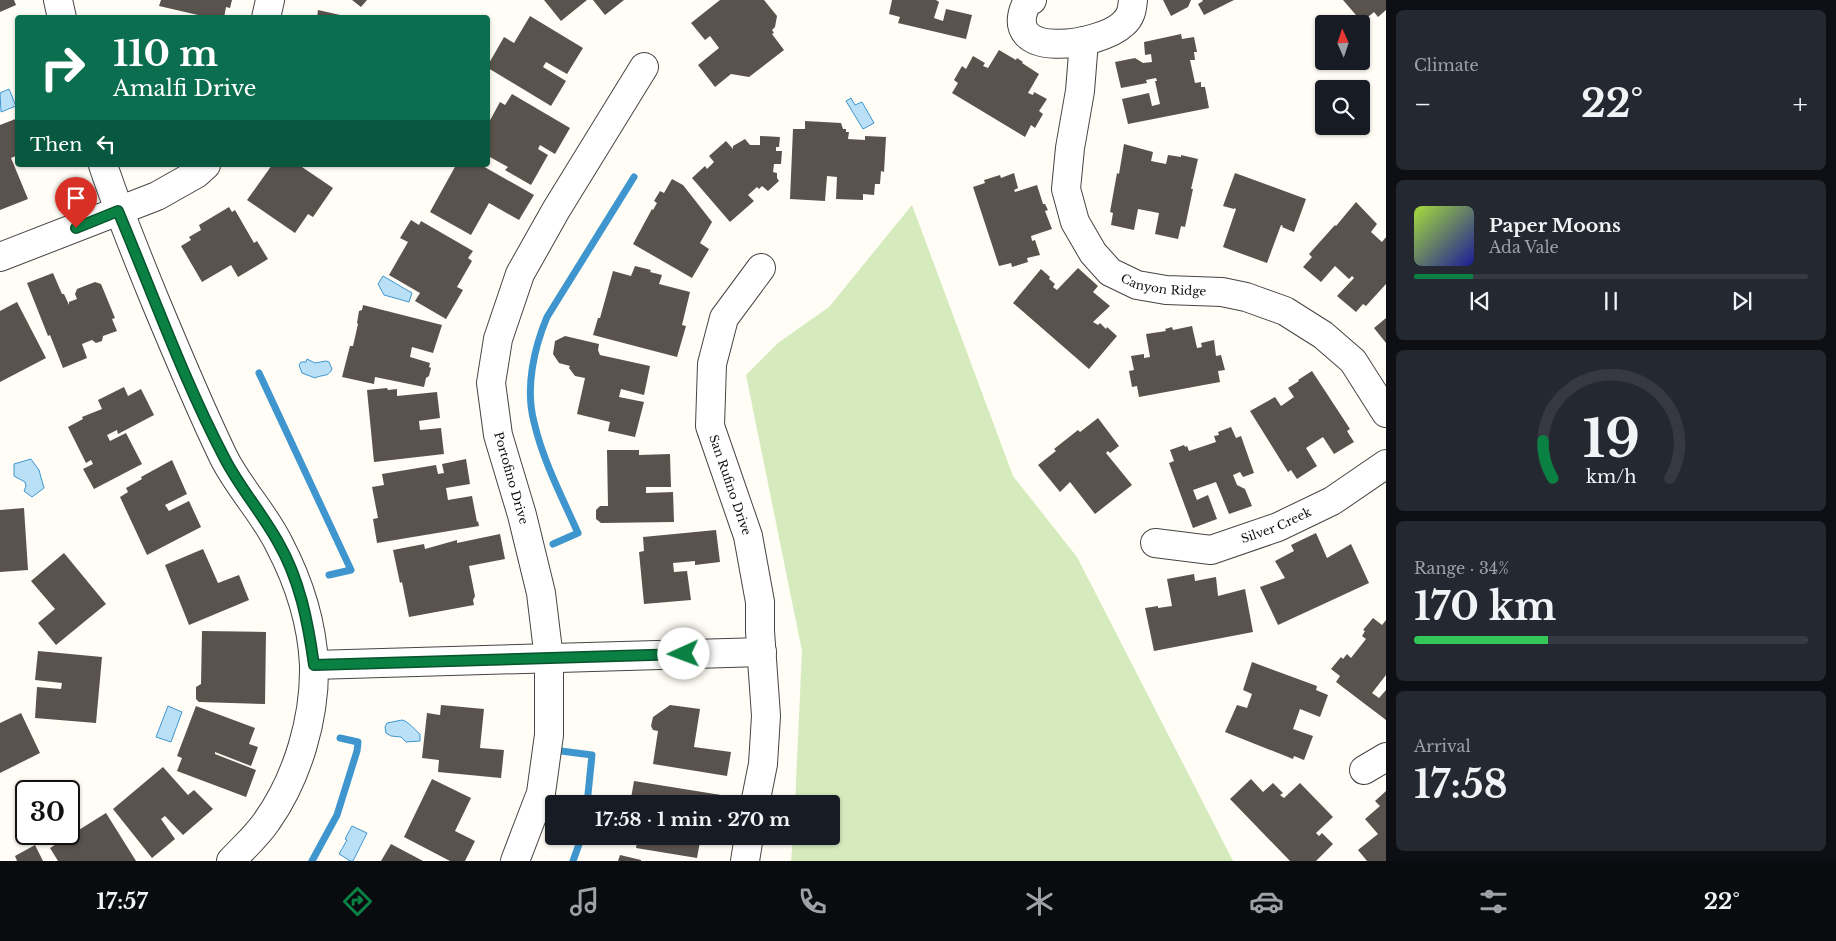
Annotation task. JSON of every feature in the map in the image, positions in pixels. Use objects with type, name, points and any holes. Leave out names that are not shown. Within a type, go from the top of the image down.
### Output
[{"type":"street","points":[[58,0],[61,15]]},
{"type":"street","points":[[267,15],[270,0]]},
{"type":"street","points":[[1032,0],[1026,2],[1021,14],[1021,26],[1026,36],[1039,42],[1056,44],[1084,41],[1123,25],[1132,13],[1133,0]]},
{"type":"street","name":"Canyon Ridge","points":[[1084,41],[1080,91],[1070,148],[1066,189],[1075,222],[1093,253],[1110,272],[1136,285],[1166,290],[1222,292],[1246,297],[1285,311],[1323,335],[1353,361],[1386,413]]},
{"type":"street","name":"Portofino Drive","points":[[515,861],[541,793],[549,735],[548,659],[541,594],[522,515],[498,435],[491,383],[492,374],[498,339],[520,274],[556,210],[644,67]]},
{"type":"street","points":[[104,167],[118,211],[194,394],[226,460],[278,541],[292,570],[302,597],[310,636],[314,665],[312,699],[304,737],[292,778],[267,822],[231,861]]},
{"type":"street","points":[[0,257],[157,196],[196,174],[204,167]]},
{"type":"street","name":"San Rufino Drive","points":[[758,795],[763,764],[766,716],[760,602],[748,536],[710,426],[712,364],[724,318],[761,268]]},
{"type":"street","name":"Silver Creek","points":[[1155,543],[1211,550],[1244,539],[1278,527],[1332,501],[1386,464]]},
{"type":"street","points":[[314,665],[762,652]]},
{"type":"street","points":[[745,861],[748,845]]},
{"type":"green space","points":[[912,205],[1013,476],[1077,557],[1233,861],[791,861],[792,845],[840,845],[840,795],[795,795],[802,651],[746,375],[778,343],[829,307]]},
{"type":"water","points":[[9,89],[15,106],[1,112],[0,93]]},
{"type":"water","points":[[851,98],[855,105],[862,102],[874,123],[863,129],[846,101]]},
{"type":"water","points":[[383,276],[412,293],[409,302],[384,295],[378,284]]},
{"type":"water","points":[[307,359],[315,363],[329,362],[332,369],[327,375],[315,378],[302,373],[299,365],[301,362],[306,362]]},
{"type":"water","points":[[31,459],[39,470],[44,488],[32,497],[24,491],[25,482],[14,476],[14,464]]},
{"type":"water","points":[[168,706],[182,712],[171,742],[156,737]]},
{"type":"water","points":[[402,720],[420,734],[420,741],[406,742],[401,737],[391,736],[386,733],[385,727],[387,723]]},
{"type":"water","points":[[352,826],[367,833],[353,861],[349,861],[339,854]]},
{"type":"building","points":[[0,0],[14,0],[16,5],[0,12]]},
{"type":"building","points":[[161,0],[232,0],[230,8],[226,7],[225,15],[198,15],[159,6]]},
{"type":"building","points":[[352,0],[367,0],[361,7]]},
{"type":"building","points":[[544,0],[587,0],[561,21]]},
{"type":"building","points":[[593,0],[624,0],[605,15]]},
{"type":"building","points":[[720,0],[764,0],[777,16],[775,27],[772,30],[774,33],[772,34],[784,50],[749,77],[731,74],[715,87],[698,65],[719,48],[710,36],[705,40],[691,23]]},
{"type":"building","points":[[892,0],[936,0],[939,2],[934,18],[943,21],[946,9],[972,15],[966,39],[898,23],[900,17],[889,14]]},
{"type":"building","points":[[1163,0],[1191,0],[1188,7],[1171,16]]},
{"type":"building","points":[[1202,0],[1234,0],[1204,15],[1198,4]]},
{"type":"building","points":[[1343,0],[1386,0],[1386,10],[1378,17],[1374,12],[1370,15],[1356,15]]},
{"type":"building","points":[[318,10],[340,15],[317,15]]},
{"type":"building","points":[[530,16],[583,48],[567,74],[546,62],[543,67],[566,81],[551,106],[490,69],[490,62],[504,37],[514,43]]},
{"type":"building","points":[[1181,34],[1182,39],[1194,37],[1197,52],[1194,52],[1195,60],[1190,60],[1195,83],[1201,82],[1201,87],[1205,87],[1209,108],[1128,124],[1122,99],[1149,93],[1152,106],[1160,104],[1155,81],[1157,81],[1156,78],[1146,80],[1147,83],[1121,88],[1115,62],[1135,58],[1143,63],[1152,62],[1151,54],[1145,55],[1144,42]]},
{"type":"building","points":[[999,50],[1016,60],[1017,58],[1039,74],[1028,93],[1033,95],[1034,92],[1047,99],[1039,111],[1043,114],[1035,128],[1031,125],[1025,137],[952,93],[958,83],[954,80],[962,66],[966,69],[973,56],[985,63],[983,66],[988,68]]},
{"type":"building","points":[[512,94],[570,128],[555,154],[540,145],[538,149],[548,155],[531,185],[505,170],[508,167],[490,157],[490,120],[500,102],[505,105]]},
{"type":"building","points":[[15,119],[15,156],[11,158],[28,199],[0,210],[0,125]]},
{"type":"building","points":[[805,121],[841,123],[843,129],[849,132],[848,139],[865,140],[865,136],[886,137],[884,172],[881,171],[880,184],[875,184],[874,195],[863,194],[863,200],[836,199],[837,177],[827,176],[825,201],[790,199],[793,129],[805,129]]},
{"type":"building","points":[[760,136],[780,137],[779,147],[776,147],[776,151],[782,151],[781,164],[774,164],[773,172],[777,173],[779,181],[768,191],[762,186],[759,189],[757,187],[748,195],[754,201],[730,222],[692,178],[705,166],[707,169],[714,162],[709,156],[726,141],[733,149],[733,146],[745,139],[750,145],[760,145]]},
{"type":"building","points":[[1124,144],[1153,152],[1151,161],[1166,164],[1168,155],[1181,157],[1181,155],[1198,159],[1185,227],[1181,226],[1178,239],[1155,234],[1159,213],[1138,209],[1134,230],[1111,225],[1113,213],[1110,212]]},
{"type":"building","points":[[271,167],[302,167],[333,188],[313,217],[308,214],[295,233],[247,200]]},
{"type":"building","points":[[455,167],[485,167],[534,195],[519,220],[489,203],[471,235],[430,212]]},
{"type":"building","points":[[1014,173],[1018,188],[1014,190],[1015,192],[1037,185],[1043,204],[1045,204],[1048,210],[1045,211],[1052,229],[1031,236],[1032,241],[1035,240],[1040,255],[1027,258],[1028,262],[1012,267],[1011,263],[999,266],[973,187],[985,183],[984,180],[1000,175],[1001,178]]},
{"type":"building","points":[[1235,173],[1306,199],[1294,232],[1281,225],[1267,263],[1223,247],[1236,209],[1223,206]]},
{"type":"building","points":[[672,179],[683,185],[712,222],[700,243],[709,249],[692,278],[633,244],[657,203],[654,201],[660,191],[664,193]]},
{"type":"building","points":[[1356,202],[1377,224],[1371,232],[1382,242],[1386,237],[1386,284],[1366,306],[1363,304],[1356,312],[1337,296],[1354,278],[1352,276],[1349,279],[1335,266],[1321,282],[1303,267],[1312,257],[1309,254]]},
{"type":"building","points":[[229,207],[232,212],[235,210],[254,243],[257,241],[268,259],[238,277],[231,265],[202,282],[181,246],[191,240],[189,237],[201,230],[199,225]]},
{"type":"building","points":[[411,220],[419,225],[421,221],[473,251],[468,258],[472,261],[457,287],[463,290],[446,319],[415,301],[420,293],[389,275],[408,242],[400,238]]},
{"type":"building","points":[[635,266],[662,275],[659,284],[690,292],[682,325],[686,326],[677,357],[593,335],[598,318],[600,318],[613,271],[631,276]]},
{"type":"building","points":[[1078,268],[1098,286],[1093,292],[1110,306],[1093,322],[1098,325],[1100,323],[1106,329],[1107,327],[1117,336],[1089,369],[1013,303],[1041,269],[1050,277],[1049,279],[1055,284],[1053,287],[1057,290]]},
{"type":"building","points":[[53,273],[69,305],[69,302],[77,299],[75,294],[77,289],[95,282],[101,284],[115,318],[112,319],[117,331],[103,336],[102,341],[96,343],[92,340],[82,344],[87,358],[63,368],[27,283]]},
{"type":"building","points":[[17,302],[46,358],[0,382],[0,311]]},
{"type":"building","points":[[363,305],[442,325],[433,353],[412,347],[410,357],[430,363],[429,376],[426,378],[424,387],[375,377],[374,384],[342,377],[350,346],[353,346],[359,311],[362,310]]},
{"type":"building","points":[[1386,318],[1386,343],[1374,328]]},
{"type":"building","points":[[1192,326],[1197,348],[1202,347],[1201,343],[1214,340],[1216,356],[1221,355],[1225,370],[1218,371],[1220,382],[1139,397],[1137,386],[1132,387],[1129,371],[1134,370],[1131,356],[1144,354],[1144,358],[1150,357],[1146,334],[1166,331],[1165,329],[1172,327],[1173,330]]},
{"type":"building","points":[[565,336],[599,344],[598,350],[600,355],[650,366],[644,395],[621,389],[619,397],[644,402],[635,437],[608,431],[610,422],[577,414],[585,378],[575,376],[569,368],[570,366],[559,363],[553,354],[555,341]]},
{"type":"building","points":[[1312,371],[1350,429],[1347,431],[1354,442],[1334,454],[1323,437],[1306,448],[1317,466],[1297,479],[1291,470],[1288,472],[1250,411],[1275,397],[1281,406],[1294,397],[1288,388]]},
{"type":"building","points":[[124,387],[128,396],[141,389],[154,415],[118,434],[117,430],[107,435],[110,441],[126,433],[142,464],[94,489],[83,469],[93,464],[91,460],[86,463],[68,427],[83,419],[82,417],[102,409],[98,400]]},
{"type":"building","points":[[387,388],[388,390],[397,389],[397,396],[437,392],[440,418],[419,421],[420,430],[441,428],[444,454],[374,462],[367,390]]},
{"type":"building","points":[[1098,418],[1119,446],[1110,453],[1108,451],[1106,453],[1132,485],[1095,514],[1070,482],[1060,492],[1038,465],[1056,451],[1054,449],[1078,430],[1080,432]]},
{"type":"building","points":[[1231,427],[1236,438],[1241,436],[1254,473],[1243,477],[1240,472],[1233,475],[1237,485],[1245,489],[1252,506],[1229,514],[1216,482],[1193,490],[1197,500],[1208,495],[1217,519],[1193,528],[1169,463],[1174,461],[1170,450],[1184,445],[1185,447],[1187,446],[1189,451],[1216,442],[1214,436],[1219,435],[1218,432]]},
{"type":"building","points":[[607,450],[639,450],[639,455],[670,454],[671,487],[646,487],[646,493],[673,492],[674,522],[601,523],[596,519],[596,510],[600,506],[608,506]]},
{"type":"building","points":[[466,459],[470,484],[446,488],[448,500],[472,496],[479,526],[377,543],[373,519],[378,518],[372,487],[384,485],[382,474],[436,465],[438,474],[444,473],[442,464]]},
{"type":"building","points":[[172,460],[187,494],[165,505],[169,511],[189,501],[201,527],[147,555],[120,497],[128,492],[126,488],[142,479],[141,477]]},
{"type":"building","points":[[24,508],[28,570],[0,572],[0,510]]},
{"type":"building","points":[[716,530],[720,562],[695,565],[695,561],[673,563],[674,572],[687,571],[691,600],[644,604],[639,552],[644,551],[643,537]]},
{"type":"building","points":[[1316,533],[1327,558],[1351,544],[1369,583],[1278,625],[1260,587],[1285,578],[1275,561],[1294,551],[1291,545]]},
{"type":"building","points":[[500,534],[505,559],[469,566],[475,596],[473,600],[474,605],[409,617],[393,550],[424,544],[425,549],[457,540],[457,543]]},
{"type":"building","points":[[203,549],[218,583],[239,575],[249,600],[189,625],[165,565]]},
{"type":"building","points":[[64,553],[106,604],[56,645],[38,623],[55,609],[31,581]]},
{"type":"building","points":[[1194,574],[1195,581],[1216,577],[1218,596],[1245,589],[1253,632],[1154,651],[1145,608],[1172,606],[1167,579]]},
{"type":"building","points":[[1373,618],[1382,625],[1386,620],[1386,675],[1372,693],[1379,698],[1386,690],[1386,720],[1336,682],[1340,676],[1331,669],[1341,657],[1343,659],[1347,654],[1351,658],[1366,639],[1362,636],[1365,631],[1363,630]]},
{"type":"building","points":[[202,631],[266,632],[265,704],[199,702],[196,699],[196,687],[201,684]]},
{"type":"building","points":[[38,651],[102,657],[96,723],[35,718],[37,687],[61,689],[62,683],[35,680]]},
{"type":"building","points":[[1252,662],[1317,686],[1316,690],[1328,695],[1320,717],[1300,709],[1293,729],[1313,736],[1304,760],[1294,756],[1293,759],[1225,732],[1237,705],[1247,708],[1252,694],[1243,690]]},
{"type":"building","points":[[441,705],[484,709],[480,748],[504,750],[501,778],[438,772],[439,760],[422,758],[427,713],[440,715]]},
{"type":"building","points":[[670,705],[700,709],[694,747],[731,752],[727,776],[653,764],[658,731],[653,730],[651,726],[653,717]]},
{"type":"building","points":[[196,706],[255,728],[249,744],[258,747],[251,766],[215,752],[215,754],[256,770],[246,797],[177,771],[182,758],[177,756]]},
{"type":"building","points":[[21,713],[40,753],[0,773],[0,723]]},
{"type":"building","points":[[163,767],[188,795],[194,790],[213,809],[183,835],[165,816],[161,819],[175,839],[152,858],[113,809]]},
{"type":"building","points":[[432,779],[471,798],[455,831],[475,841],[465,861],[450,861],[404,837]]},
{"type":"building","points":[[1251,779],[1263,792],[1273,783],[1283,793],[1280,795],[1284,798],[1300,783],[1333,817],[1316,833],[1319,836],[1322,833],[1333,844],[1316,861],[1290,861],[1230,799]]},
{"type":"building","points":[[634,781],[721,795],[632,795]]},
{"type":"building","points":[[1386,791],[1386,861],[1367,861],[1358,850],[1378,834],[1365,819],[1380,806],[1375,801]]},
{"type":"building","points":[[106,813],[136,861],[58,861],[50,848],[55,845],[80,845],[80,829]]},
{"type":"building","points":[[391,844],[423,861],[381,861]]},
{"type":"building","points":[[35,845],[43,861],[17,861],[15,856]]},
{"type":"building","points":[[636,845],[699,845],[697,858],[636,848]]},
{"type":"building","points":[[620,855],[641,860],[641,861],[618,861]]},
{"type":"waterway","points":[[553,544],[578,533],[548,465],[534,422],[530,396],[532,368],[538,342],[547,317],[634,177]]},
{"type":"waterway","points":[[259,373],[351,570],[329,575]]},
{"type":"waterway","points":[[312,861],[337,815],[357,751],[358,742],[340,738]]},
{"type":"waterway","points":[[561,751],[592,755],[588,795]]},
{"type":"waterway","points":[[573,861],[579,845]]},
{"type":"route","points":[[76,228],[118,211],[194,394],[226,460],[278,541],[292,570],[302,597],[314,665],[684,654]]}]
